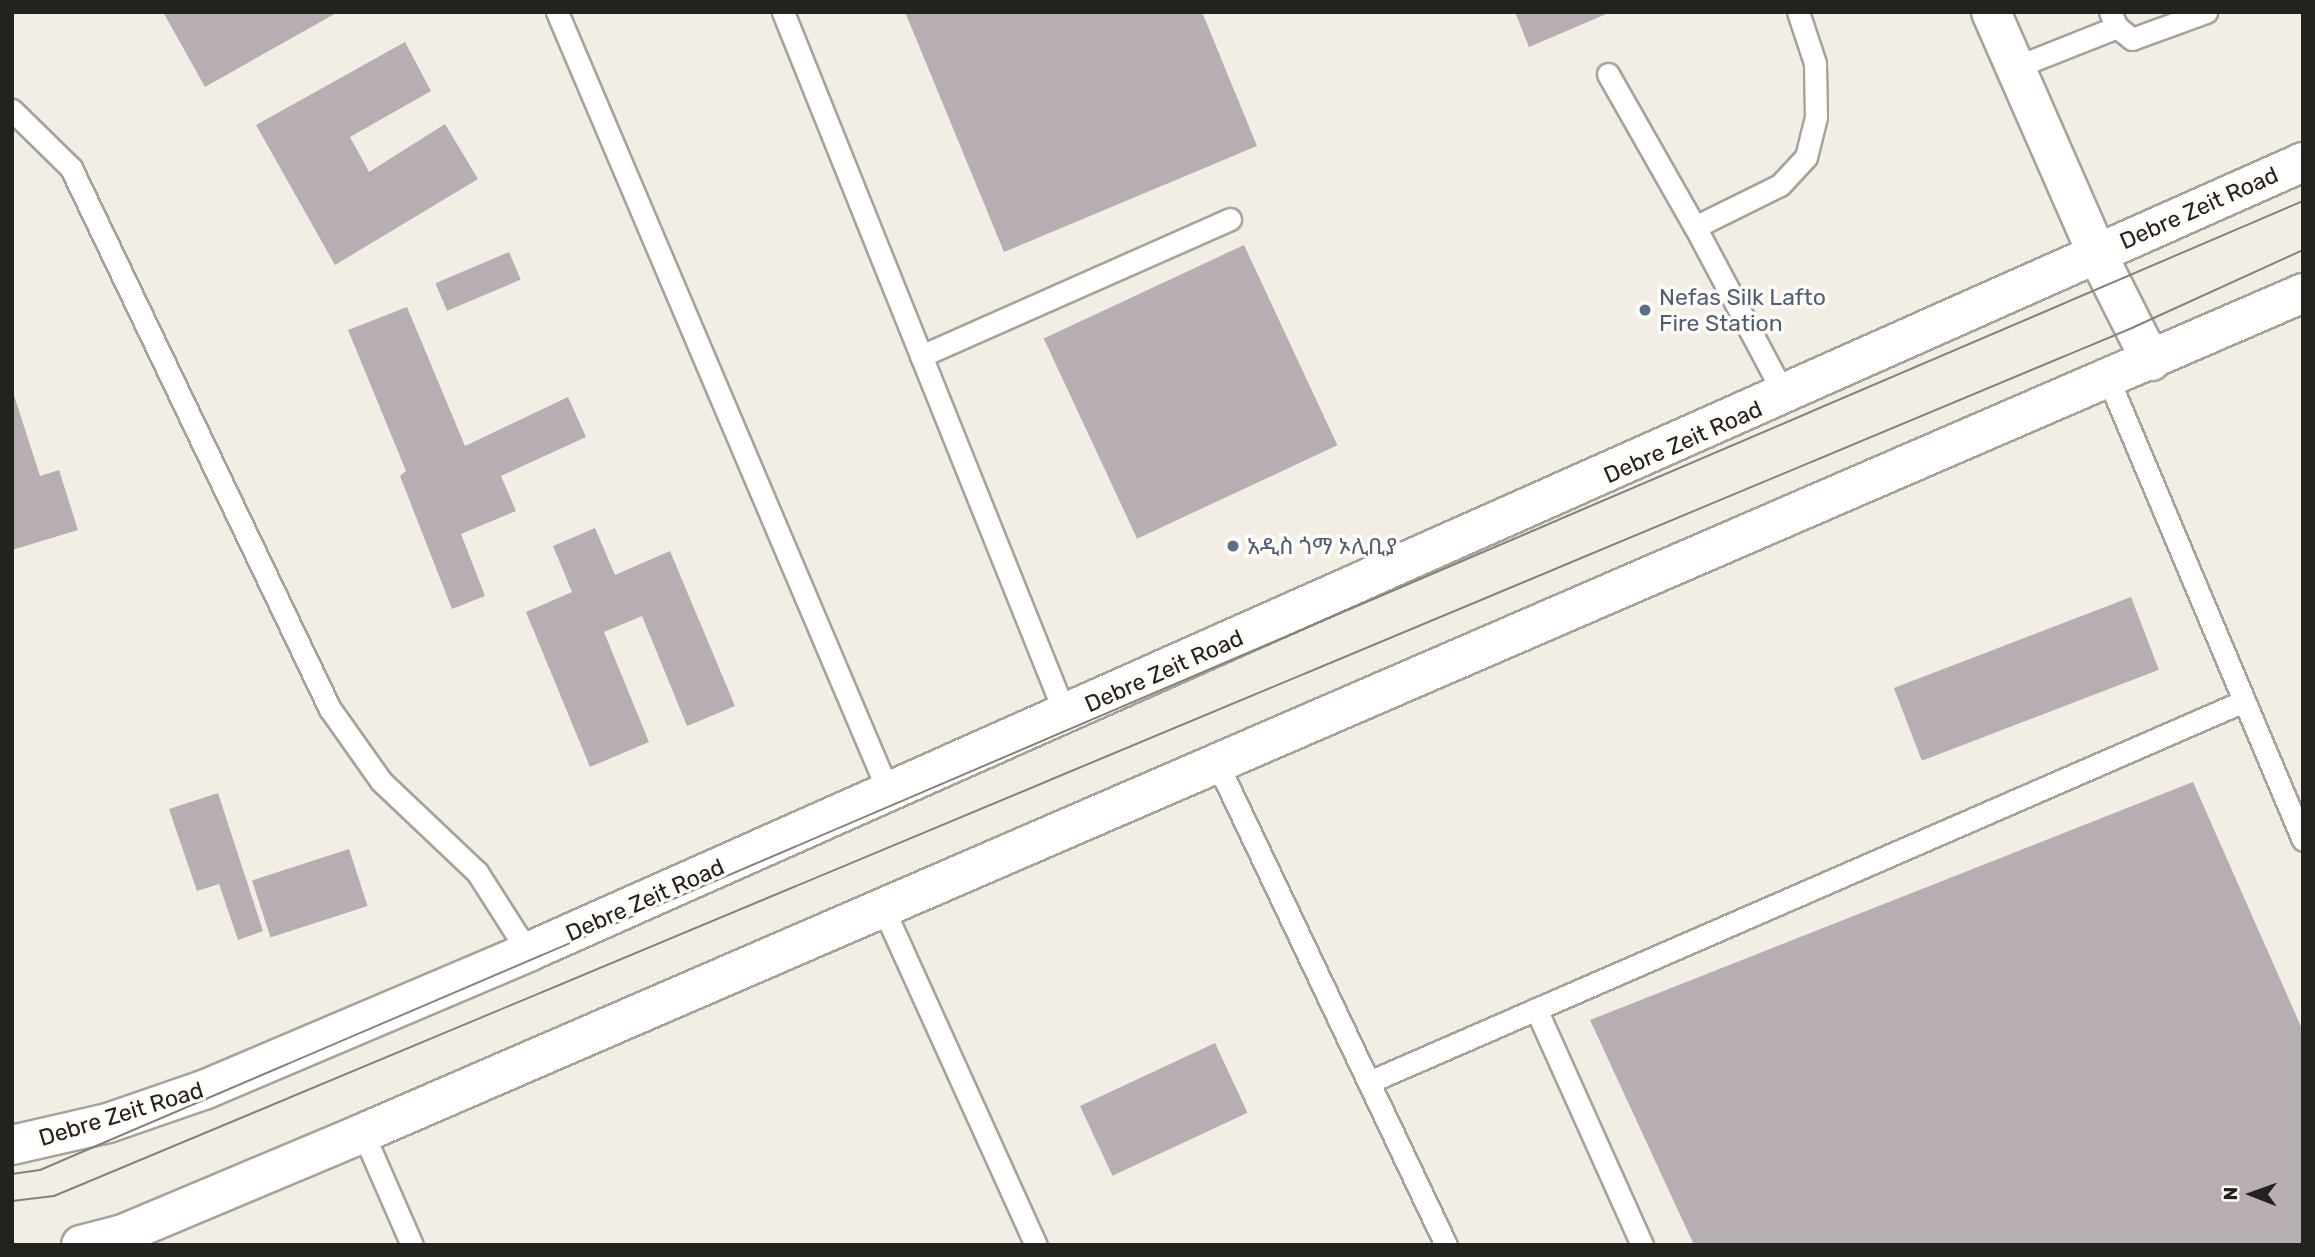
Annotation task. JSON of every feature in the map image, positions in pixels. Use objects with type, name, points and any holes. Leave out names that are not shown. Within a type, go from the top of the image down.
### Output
[{"type":"main road","points":[[1991,12],[2097,254],[2151,360]]},
{"type":"main road","name":"Debre Zeit Road","points":[[12,1145],[108,1122],[206,1090],[528,953],[1785,396],[2303,162]]},
{"type":"main road","points":[[81,1245],[123,1234],[363,1133],[2303,293]]},
{"type":"lane","points":[[557,12],[889,793]]},
{"type":"lane","points":[[783,12],[1065,714]]},
{"type":"lane","points":[[1695,227],[1780,185],[1806,157],[1816,117],[1815,63],[1798,12]]},
{"type":"lane","points":[[2016,67],[2114,20],[2132,39],[2206,12]]},
{"type":"lane","points":[[1608,74],[1695,227],[1785,396]]},
{"type":"lane","points":[[12,110],[71,168],[330,709],[381,781],[477,872],[528,953]]},
{"type":"lane","points":[[921,356],[1230,219]]},
{"type":"lane","points":[[2108,378],[2303,839]]},
{"type":"lane","points":[[1368,1083],[2244,701]]},
{"type":"lane","points":[[1218,765],[1446,1245]]},
{"type":"lane","points":[[883,908],[1036,1245]]},
{"type":"lane","points":[[1536,1009],[1642,1245]]},
{"type":"lane","points":[[363,1133],[412,1245]]},
{"type":"building","points":[[163,12],[338,12],[205,87]]},
{"type":"building","points":[[905,12],[1202,12],[1257,146],[1004,252]]},
{"type":"building","points":[[1515,12],[1611,12],[1529,47]]},
{"type":"building","points":[[405,42],[431,91],[350,137],[369,172],[445,124],[478,179],[335,265],[256,125]]},
{"type":"building","points":[[1244,245],[1337,445],[1137,539],[1044,338]]},
{"type":"building","points":[[509,252],[521,280],[447,311],[435,283]]},
{"type":"building","points":[[407,307],[465,446],[568,397],[586,437],[501,476],[516,511],[461,534],[485,596],[452,609],[400,476],[406,471],[348,330]]},
{"type":"building","points":[[12,389],[40,476],[59,470],[78,530],[12,550]]},
{"type":"building","points":[[595,528],[615,575],[670,551],[735,706],[687,726],[642,616],[604,632],[649,742],[590,767],[526,612],[572,592],[553,546]]},
{"type":"building","points":[[2131,597],[2159,670],[1922,761],[1894,688]]},
{"type":"building","points":[[2193,782],[2303,1031],[2303,1245],[1694,1245],[1590,1020]]},
{"type":"building","points":[[218,793],[263,931],[238,940],[219,884],[197,891],[169,809]]},
{"type":"building","points":[[349,849],[368,906],[271,938],[252,881]]},
{"type":"building","points":[[1215,1043],[1248,1113],[1113,1176],[1080,1106]]},
{"type":"tram line","points":[[12,1174],[40,1170],[2303,201]]},
{"type":"tram line","points":[[12,1201],[54,1196],[2134,327],[2303,250]]},
{"type":"place","name":"Nefas Silk Lafto Fire Station","points":[[1645,310]]},
{"type":"place","name":"አዲስ ጎማ ኦሊቢያ","points":[[1233,546]]}]
